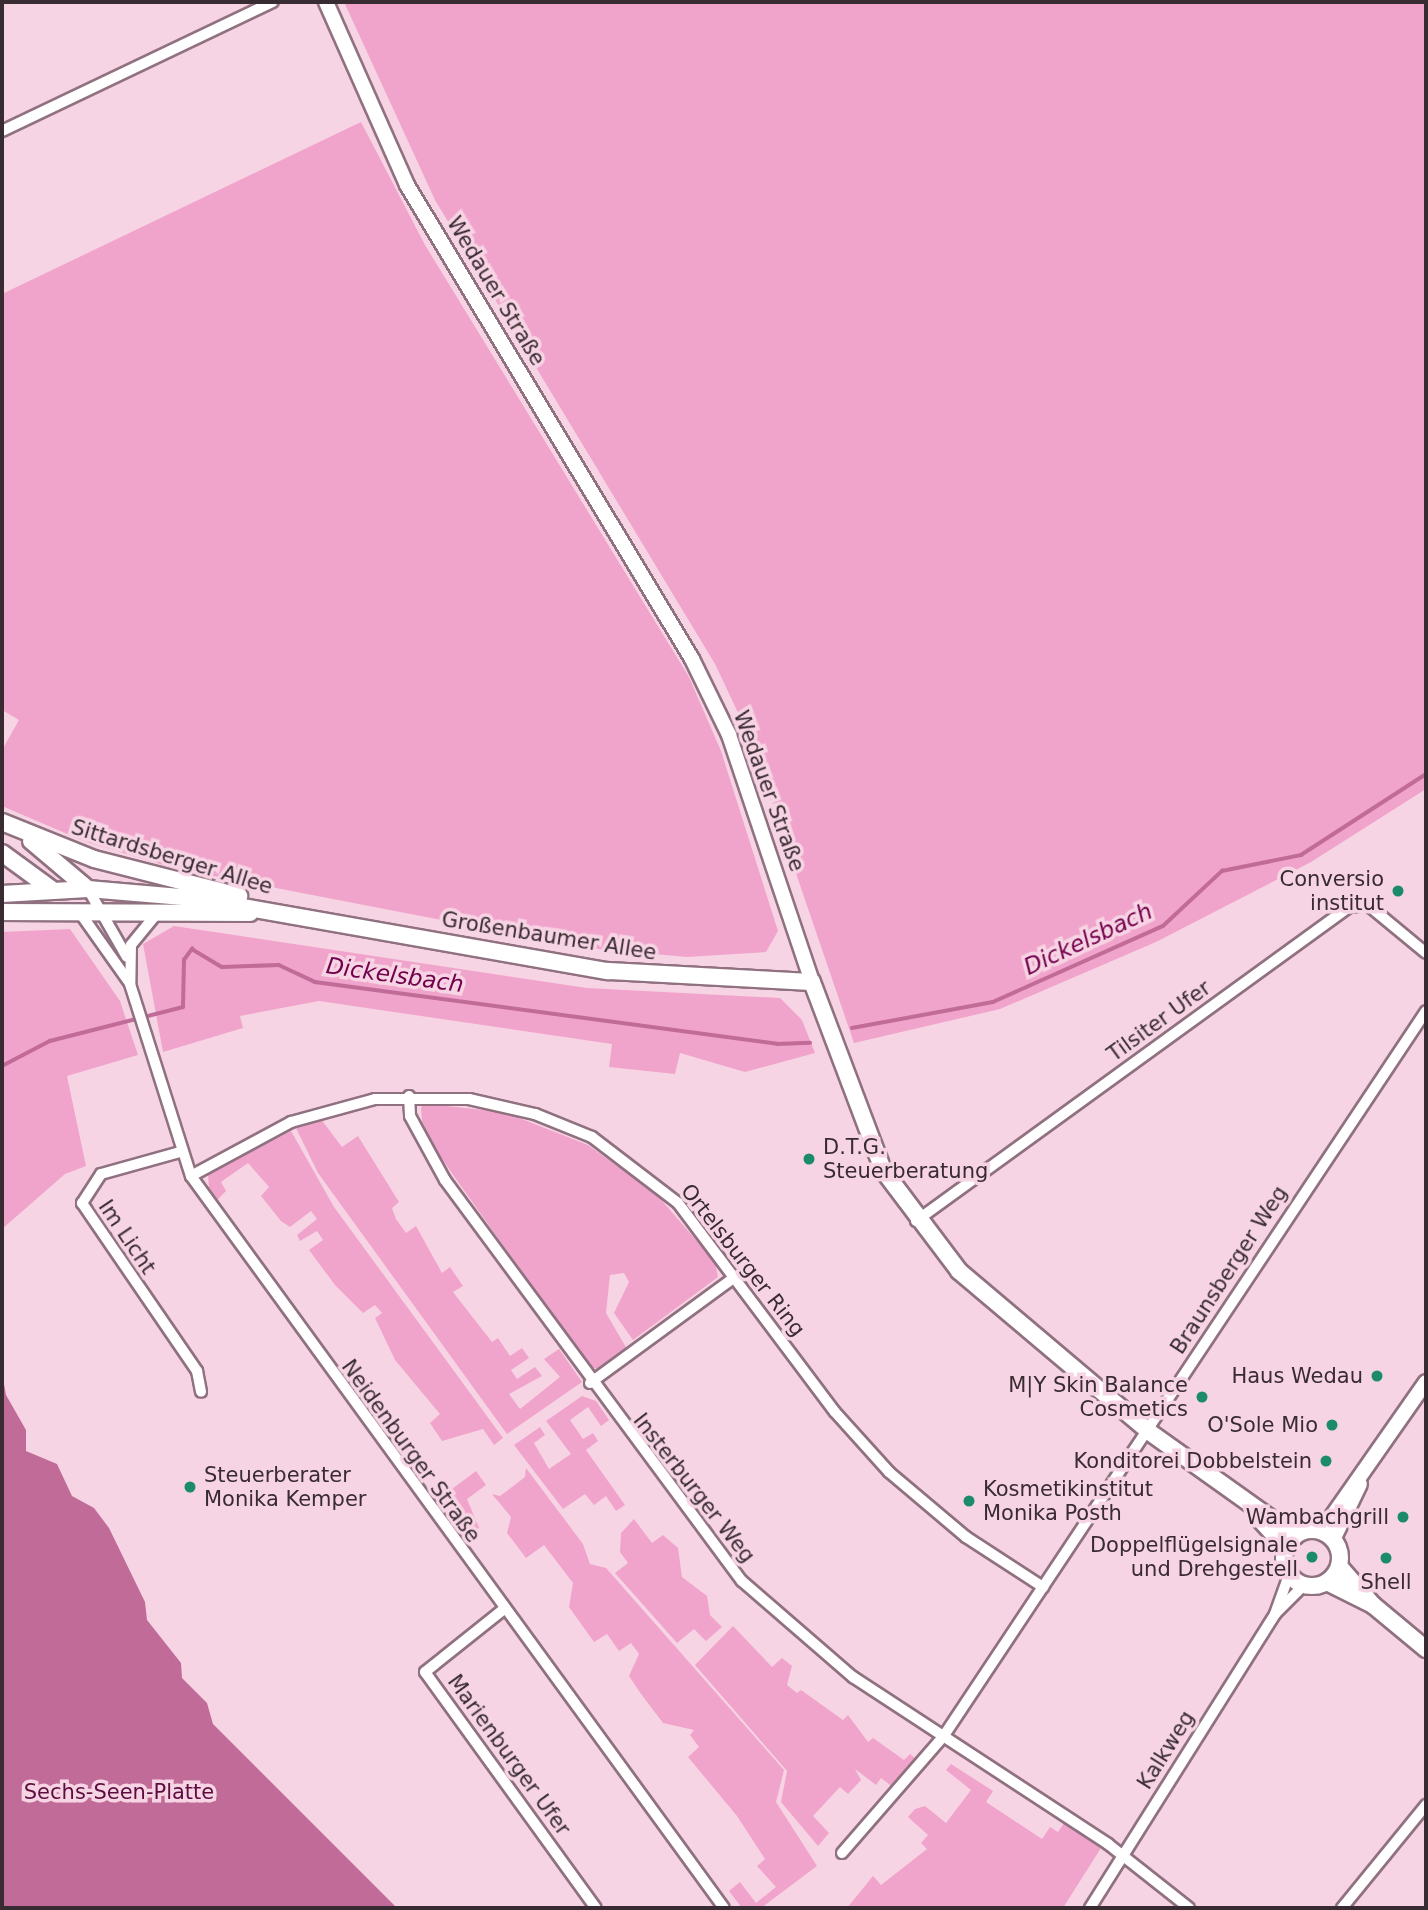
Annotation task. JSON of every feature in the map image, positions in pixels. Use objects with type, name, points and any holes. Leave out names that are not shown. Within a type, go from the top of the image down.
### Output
[{"type":"main road","name":"Sittardsberger Allee","points":[[7,824],[88,888]]},
{"type":"main road","name":"Sittardsberger Allee","points":[[7,824],[104,863],[280,912]]},
{"type":"main road","points":[[2,853],[76,908]]},
{"type":"main road","name":"Großenbaumer Allee","points":[[2,894],[88,888],[280,912],[608,971],[812,982]]},
{"type":"main road","name":"Großenbaumer Allee","points":[[2,912],[102,908],[280,912]]},
{"type":"main road","name":"Wedauer Straße","points":[[812,982],[883,1170],[916,1221],[1000,1310],[1147,1431],[1290,1542]]},
{"type":"main road","points":[[1373,1605],[1327,1582],[1304,1585],[1289,1575],[1290,1542],[1327,1536],[1339,1566],[1373,1605],[1426,1649]]},
{"type":"main road","points":[[1327,1582],[1339,1566]]},
{"type":"street","points":[[2,131],[273,2]]},
{"type":"street","name":"Wedauer Straße","points":[[326,2],[407,185],[692,659],[738,759],[812,982]]},
{"type":"street","name":"Neidenburger Straße","points":[[88,888],[102,908],[127,957],[134,1000],[180,1152],[191,1176],[724,1908]]},
{"type":"street","name":"Tilsiter Ufer","points":[[916,1221],[1349,907],[1368,905],[1426,953]]},
{"type":"street","name":"Neidenburger Straße","points":[[76,908],[130,984]]},
{"type":"street","points":[[127,957],[144,924],[159,911]]},
{"type":"street","name":"Braunsberger Weg","points":[[842,1853],[943,1737],[1426,1011]]},
{"type":"street","name":"Ortelsburger Ring","points":[[191,1176],[291,1122],[344,1105],[409,1096],[501,1105],[592,1137],[678,1203],[835,1412],[889,1472],[966,1537],[1043,1587]]},
{"type":"street","name":"Insterburger Weg","points":[[409,1096],[410,1116],[433,1162],[590,1383],[742,1581],[853,1677],[1124,1856],[1189,1908]]},
{"type":"street","name":"Im Licht","points":[[180,1152],[101,1174],[88,1186],[83,1209],[197,1371],[201,1392]]},
{"type":"street","points":[[590,1383],[735,1277]]},
{"type":"street","points":[[1327,1536],[1426,1382]]},
{"type":"street","name":"Kalkweg","points":[[1090,1908],[1275,1614],[1289,1575]]},
{"type":"street","name":"Kalkweg","points":[[1275,1614],[1304,1585]]},
{"type":"street","name":"Marienburger Ufer","points":[[504,1609],[425,1672],[596,1908]]},
{"type":"street","points":[[1342,1908],[1426,1805]]},
{"type":"shaded area","points":[[344,2],[1426,2],[1426,789],[1311,862],[1156,942],[1000,1009],[854,1043],[749,736],[715,664],[435,200]]},
{"type":"shaded area","points":[[361,122],[425,245],[689,677],[721,751],[778,931],[766,952],[687,957],[587,948],[177,869],[86,842],[2,806],[2,750],[19,720],[2,710],[2,294]]},
{"type":"shaded area","points":[[174,926],[587,988],[780,998],[802,1020],[815,1053],[745,1072],[680,1053],[675,1074],[609,1067],[612,1044],[319,1001],[240,1016],[243,1028],[163,1052],[143,944]]},
{"type":"shaded area","points":[[70,929],[120,1001],[138,1055],[67,1076],[86,1166],[65,1174],[2,1229],[2,932]]},
{"type":"shaded area","points":[[427,1104],[504,1112],[588,1145],[657,1195],[715,1262],[718,1277],[633,1340],[614,1313],[629,1282],[624,1273],[610,1275],[606,1313],[627,1349],[599,1369],[589,1367],[432,1145],[422,1121],[421,1107]]},
{"type":"shaded area","points":[[321,1119],[342,1147],[358,1136],[399,1202],[392,1208],[396,1219],[406,1233],[416,1226],[442,1273],[450,1267],[463,1286],[453,1292],[492,1342],[498,1338],[510,1356],[522,1348],[529,1358],[511,1370],[517,1379],[535,1367],[542,1376],[509,1394],[520,1409],[560,1377],[544,1359],[559,1349],[582,1382],[507,1434],[318,1173],[296,1128]]},
{"type":"shaded area","points":[[291,1131],[334,1207],[503,1438],[494,1445],[483,1429],[442,1441],[430,1423],[440,1414],[395,1360],[375,1318],[382,1313],[375,1305],[363,1313],[335,1285],[309,1250],[323,1240],[317,1231],[300,1241],[297,1235],[317,1219],[311,1211],[290,1227],[281,1221],[261,1196],[269,1187],[248,1163],[221,1182],[226,1191],[217,1200],[209,1188],[208,1175]]},
{"type":"shaded area","name":"Sechs-Seen-Platte","points":[[2,1373],[6,1395],[26,1430],[26,1451],[57,1464],[72,1496],[94,1508],[109,1528],[145,1602],[147,1620],[181,1663],[182,1678],[207,1703],[213,1724],[397,1908],[2,1908]]},
{"type":"shaded area","points":[[582,1396],[596,1401],[609,1420],[601,1426],[588,1407],[570,1420],[583,1439],[593,1433],[598,1441],[586,1450],[625,1505],[616,1511],[606,1496],[594,1505],[585,1494],[563,1509],[514,1445],[540,1427],[545,1435],[534,1443],[549,1469],[571,1454],[546,1421]]},
{"type":"shaded area","points":[[526,1468],[583,1544],[590,1564],[606,1568],[784,1770],[776,1802],[817,1866],[761,1908],[742,1908],[729,1891],[740,1882],[756,1903],[776,1887],[757,1866],[765,1859],[737,1816],[688,1757],[699,1747],[690,1735],[694,1730],[663,1723],[641,1694],[629,1676],[639,1654],[631,1643],[619,1651],[607,1634],[594,1642],[569,1607],[573,1583],[544,1545],[526,1558],[507,1533],[511,1517],[492,1494],[500,1496],[525,1477]]},
{"type":"shaded area","points":[[476,1471],[486,1485],[467,1499],[479,1528],[467,1536],[440,1498]]},
{"type":"shaded area","points":[[634,1519],[652,1543],[663,1535],[678,1548],[682,1577],[707,1596],[710,1615],[722,1627],[706,1641],[694,1629],[677,1643],[615,1573],[628,1563],[620,1552],[621,1533]]},
{"type":"shaded area","points":[[733,1626],[772,1667],[782,1658],[792,1666],[787,1685],[797,1693],[801,1690],[843,1720],[848,1715],[868,1742],[873,1738],[904,1760],[910,1754],[917,1760],[894,1788],[881,1778],[876,1785],[855,1769],[861,1780],[848,1794],[840,1787],[813,1816],[829,1833],[818,1846],[781,1802],[787,1771],[695,1665]]},
{"type":"shaded area","points":[[951,1764],[993,1791],[986,1802],[1042,1839],[1050,1827],[1058,1832],[1064,1823],[1101,1848],[1063,1908],[847,1908],[873,1876],[881,1885],[927,1849],[921,1843],[928,1835],[908,1817],[915,1809],[925,1806],[946,1823],[971,1790],[946,1770]]},
{"type":"waterway","name":"Dickelsbach","points":[[852,1028],[993,1002],[1163,926],[1222,871],[1301,855],[1426,774]]},
{"type":"waterway","name":"Dickelsbach","points":[[2,1066],[50,1041],[183,1007],[184,960],[192,949],[222,967],[279,965],[315,982],[777,1044],[810,1043]]},
{"type":"place","name":"Conversio institut","points":[[1398,891]]},
{"type":"place","name":"D.T.G. Steuerberatung","points":[[809,1159]]},
{"type":"place","name":"Haus Wedau","points":[[1377,1376]]},
{"type":"place","name":"M|Y Skin Balance Cosmetics","points":[[1202,1397]]},
{"type":"place","name":"O'Sole Mio","points":[[1332,1425]]},
{"type":"place","name":"Konditorei Dobbelstein","points":[[1326,1461]]},
{"type":"place","name":"Steuerberater Monika Kemper","points":[[190,1487]]},
{"type":"place","name":"Kosmetikinstitut Monika Posth","points":[[969,1501]]},
{"type":"place","name":"Wambachgrill","points":[[1403,1517]]},
{"type":"place","name":"Doppelflügelsignale und Drehgestell","points":[[1312,1557]]},
{"type":"place","name":"Shell","points":[[1386,1558]]}]
